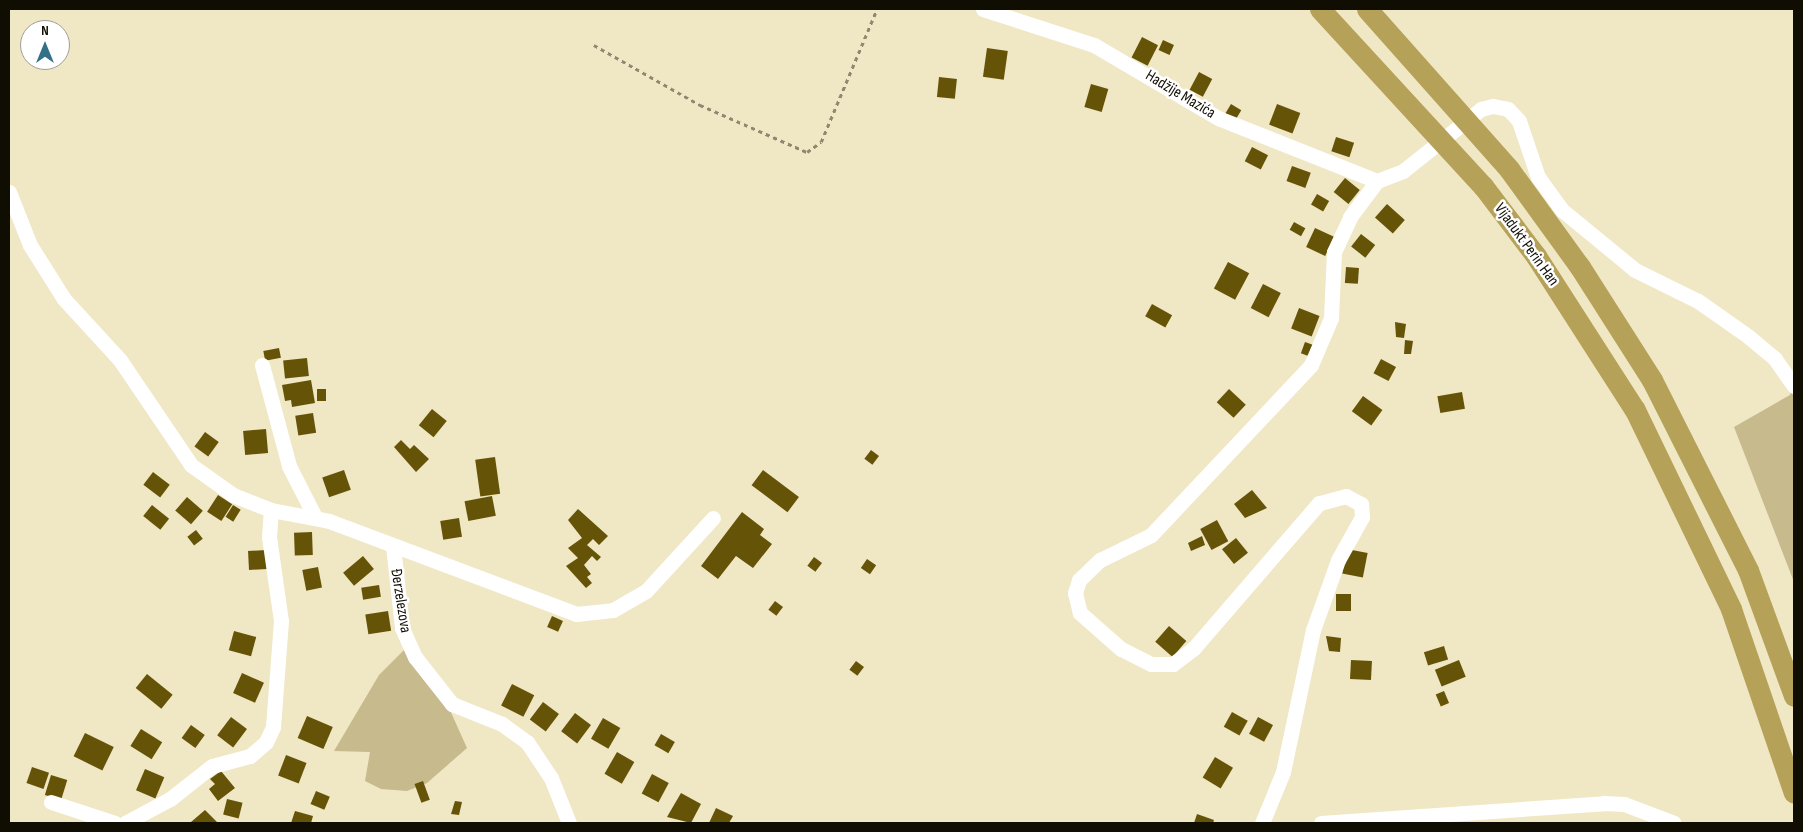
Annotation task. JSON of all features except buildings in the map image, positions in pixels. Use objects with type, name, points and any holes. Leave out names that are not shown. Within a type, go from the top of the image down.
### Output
[{"type":"highway","name":"Vijadukt Perin Han","points":[[1320,9],[1483,186],[1536,256],[1635,410],[1688,514],[1757,676],[1794,793]]},
{"type":"highway","name":"Vijadukt Perin Han","points":[[1367,9],[1509,169],[1580,268],[1652,380],[1748,570],[1794,696]]},
{"type":"street","name":"Hadžije Mazića","points":[[983,9],[1094,46],[1218,118],[1377,181]]},
{"type":"street","points":[[1262,823],[1283,772],[1314,630],[1338,560],[1362,517],[1361,504],[1346,496],[1319,503],[1194,648],[1173,664],[1152,664],[1121,649],[1080,613],[1075,593],[1079,580],[1100,560],[1152,535],[1311,365],[1331,318],[1334,252],[1350,217],[1377,181],[1403,171],[1481,109],[1493,106],[1508,109],[1518,121],[1538,177],[1562,210],[1635,270],[1698,300],[1749,337],[1775,359],[1794,386]]},
{"type":"street","points":[[9,192],[45,272],[120,360],[190,465],[213,484],[271,510],[315,517],[558,610],[594,614],[613,610],[646,591],[713,518]]},
{"type":"street","points":[[262,365],[289,466],[315,517]]},
{"type":"street","points":[[125,823],[170,799],[212,766],[250,756],[266,742],[273,726],[281,621],[269,537],[271,510]]},
{"type":"street","name":"Đerzelezova","points":[[393,546],[402,628],[415,657],[452,704],[502,724],[527,742],[551,778],[569,823]]},
{"type":"street","points":[[51,802],[115,823]]},
{"type":"street","points":[[1321,823],[1604,803],[1651,812],[1674,823]]},
{"type":"path","points":[[594,45],[700,105],[807,152],[821,142],[877,9]]},
{"type":"shaded area","points":[[1794,382],[1794,582],[1734,427],[1790,395]]},
{"type":"shaded area","points":[[406,648],[449,708],[467,748],[427,783],[407,791],[381,789],[365,781],[370,752],[334,751],[379,675]]}]
